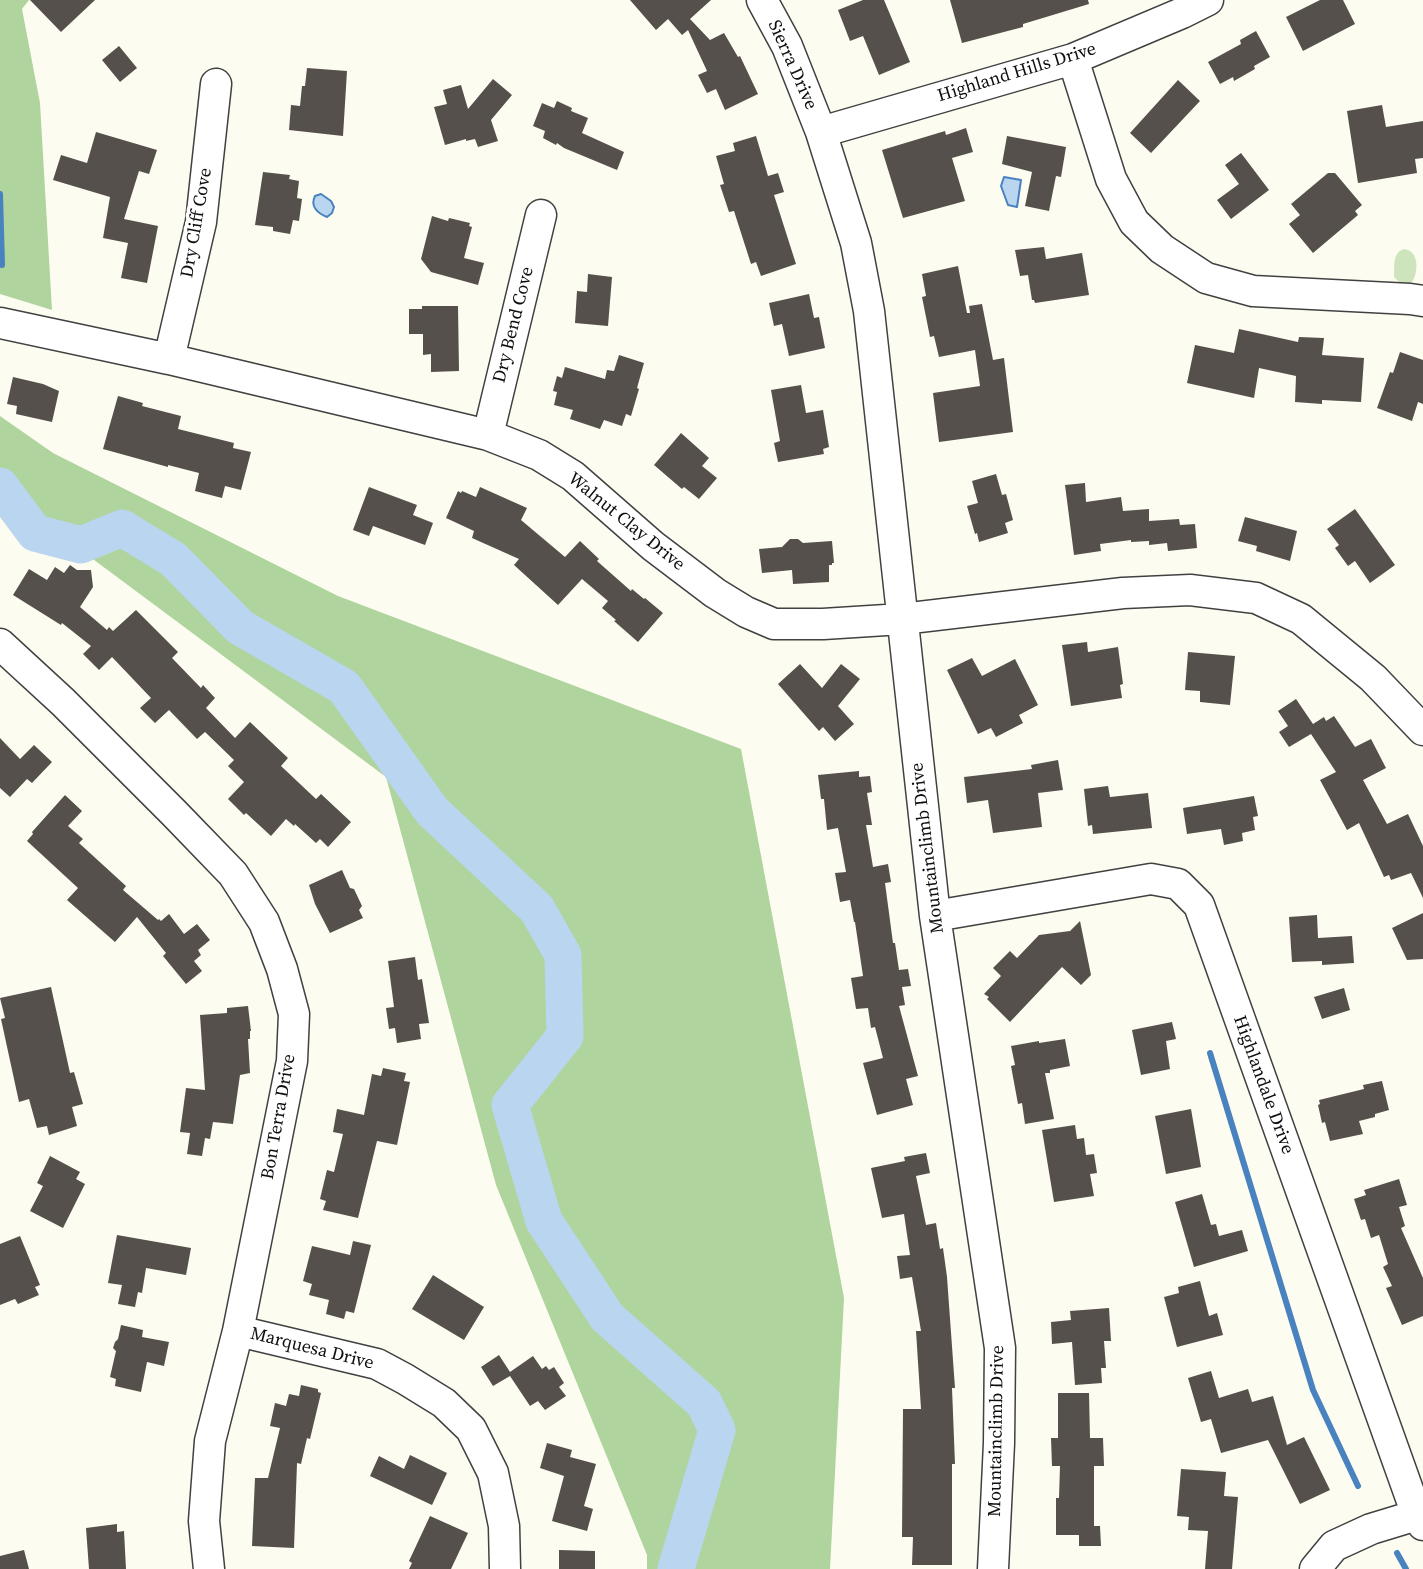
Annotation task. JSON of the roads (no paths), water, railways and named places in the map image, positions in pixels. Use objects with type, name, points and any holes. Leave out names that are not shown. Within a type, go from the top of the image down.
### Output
[{"type":"street","name":"Sierra Drive","points":[[762,0],[787,46],[821,132]]},
{"type":"street","name":"Highland Hills Drive","points":[[821,132],[1073,60],[1187,4]]},
{"type":"street","points":[[1073,60],[1111,179],[1134,222],[1162,249],[1206,278],[1253,291],[1423,301]]},
{"type":"street","name":"Dry Cliff Cove","points":[[169,359],[201,222],[216,85]]},
{"type":"street","name":"Mountainclimb Drive","points":[[821,132],[856,243],[870,311],[935,916],[1000,1348],[993,1569]]},
{"type":"street","name":"Dry Bend Cove","points":[[488,435],[541,215]]},
{"type":"street","name":"Walnut Clay Drive","points":[[0,323],[169,359],[488,435],[539,455],[573,476],[653,546],[715,593],[746,612],[774,624],[902,619],[1123,593],[1190,590],[1256,598],[1301,619],[1373,678],[1423,730]]},
{"type":"street","name":"Bon Terra Drive","points":[[0,645],[63,702],[233,874],[264,922],[282,970],[294,1014],[292,1061],[238,1331],[210,1441],[204,1521],[209,1569]]},
{"type":"street","name":"Highlandale Drive","points":[[935,916],[1151,879],[1178,884],[1199,905],[1421,1517]]},
{"type":"street","name":"Marquesa Drive","points":[[238,1331],[377,1364],[444,1403],[471,1429],[493,1473],[504,1526],[505,1569]]},
{"type":"street","points":[[1315,1569],[1335,1546],[1371,1530],[1421,1517]]},
{"type":"water","points":[[1004,177],[1021,180],[1017,207],[1008,205],[1001,186]]},
{"type":"water","points":[[321,194],[331,201],[334,207],[327,217],[314,206],[315,196]]},
{"type":"waterway","points":[[0,194],[2,265]]},
{"type":"waterway","points":[[0,486],[35,533],[81,545],[122,528],[173,559],[240,627],[344,687],[432,811],[537,909],[563,955],[565,1036],[510,1105],[544,1221],[607,1317],[704,1403],[717,1430],[676,1569]]},
{"type":"waterway","points":[[1210,1053],[1313,1390],[1358,1486]]},
{"type":"waterway","points":[[1397,1553],[1406,1569]]}]
